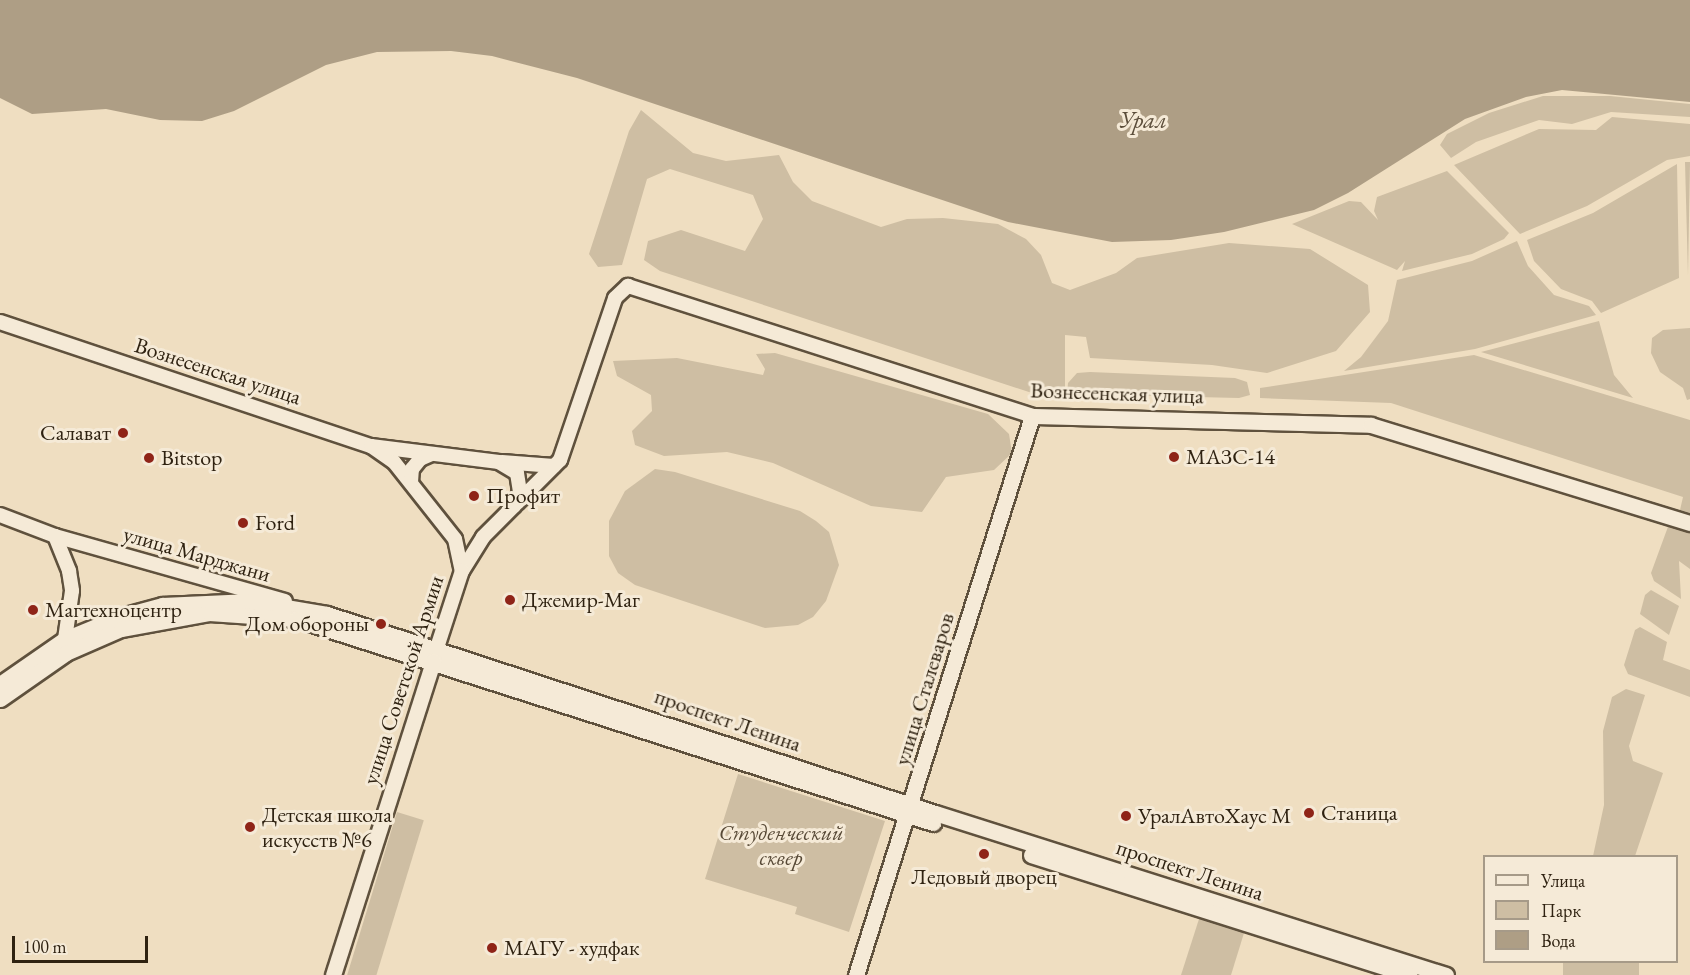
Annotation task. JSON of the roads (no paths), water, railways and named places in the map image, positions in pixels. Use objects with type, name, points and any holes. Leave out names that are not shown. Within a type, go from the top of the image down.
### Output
[{"type":"main road","name":"Вознесенская улица","points":[[1032,416],[1371,426],[1690,523]]},
{"type":"main road","name":"улица Сталеваров","points":[[856,975],[1032,416]]},
{"type":"main road","name":"проспект Ленина","points":[[0,684],[65,639],[118,617],[187,603],[250,601],[327,614],[435,655],[1409,975]]},
{"type":"main road","name":"проспект Ленина","points":[[0,699],[66,653],[94,640],[121,629],[209,613],[249,614],[321,624],[435,655]]},
{"type":"main road","name":"улица Советской Армии","points":[[333,975],[435,655]]},
{"type":"main road","name":"проспект Ленина","points":[[909,810],[1446,975]]},
{"type":"street","name":"Вознесенская улица","points":[[557,463],[615,298],[628,286],[1032,416]]},
{"type":"street","name":"Вознесенская улица","points":[[0,322],[371,446],[384,453],[411,482]]},
{"type":"street","points":[[371,446],[500,462],[557,463]]},
{"type":"street","points":[[435,453],[420,459],[412,469],[411,482],[454,539],[462,571]]},
{"type":"street","points":[[500,462],[517,473],[521,483],[514,506]]},
{"type":"street","points":[[454,539],[474,542],[483,537],[557,463]]},
{"type":"street","name":"улица Марджани","points":[[0,515],[55,536],[327,614]]},
{"type":"street","points":[[55,536],[69,571],[72,591],[65,639]]},
{"type":"street","name":"улица Советской Армии","points":[[435,655],[462,571],[483,537]]},
{"type":"water","name":"Урал","points":[[0,0],[1690,0],[1690,102],[1562,90],[1526,97],[1465,119],[1348,193],[1314,210],[1224,232],[1171,240],[1112,242],[1008,222],[577,78],[492,56],[451,51],[377,52],[326,65],[234,111],[202,121],[160,120],[106,109],[32,114],[0,98]]},
{"type":"place","name":"Салават","points":[[123,433]]},
{"type":"place","name":"МАЗС-14","points":[[1174,457]]},
{"type":"place","name":"Bitstop","points":[[149,458]]},
{"type":"place","name":"Профит","points":[[474,496]]},
{"type":"place","name":"Ford","points":[[243,523]]},
{"type":"place","name":"Джемир-Маг","points":[[510,600]]},
{"type":"place","name":"Магтехноцентр","points":[[33,610]]},
{"type":"place","name":"Дом обороны","points":[[381,624]]},
{"type":"place","name":"Станица","points":[[1309,813]]},
{"type":"place","name":"УралАвтоХаус М","points":[[1126,816]]},
{"type":"place","name":"Детская школа искусств №6","points":[[250,827]]},
{"type":"place","name":"Ледовый дворец","points":[[984,854]]},
{"type":"place","name":"МАГУ - худфак","points":[[492,948]]},
{"type":"park label","name":"Студенческий сквер","points":[[781,844]]}]
